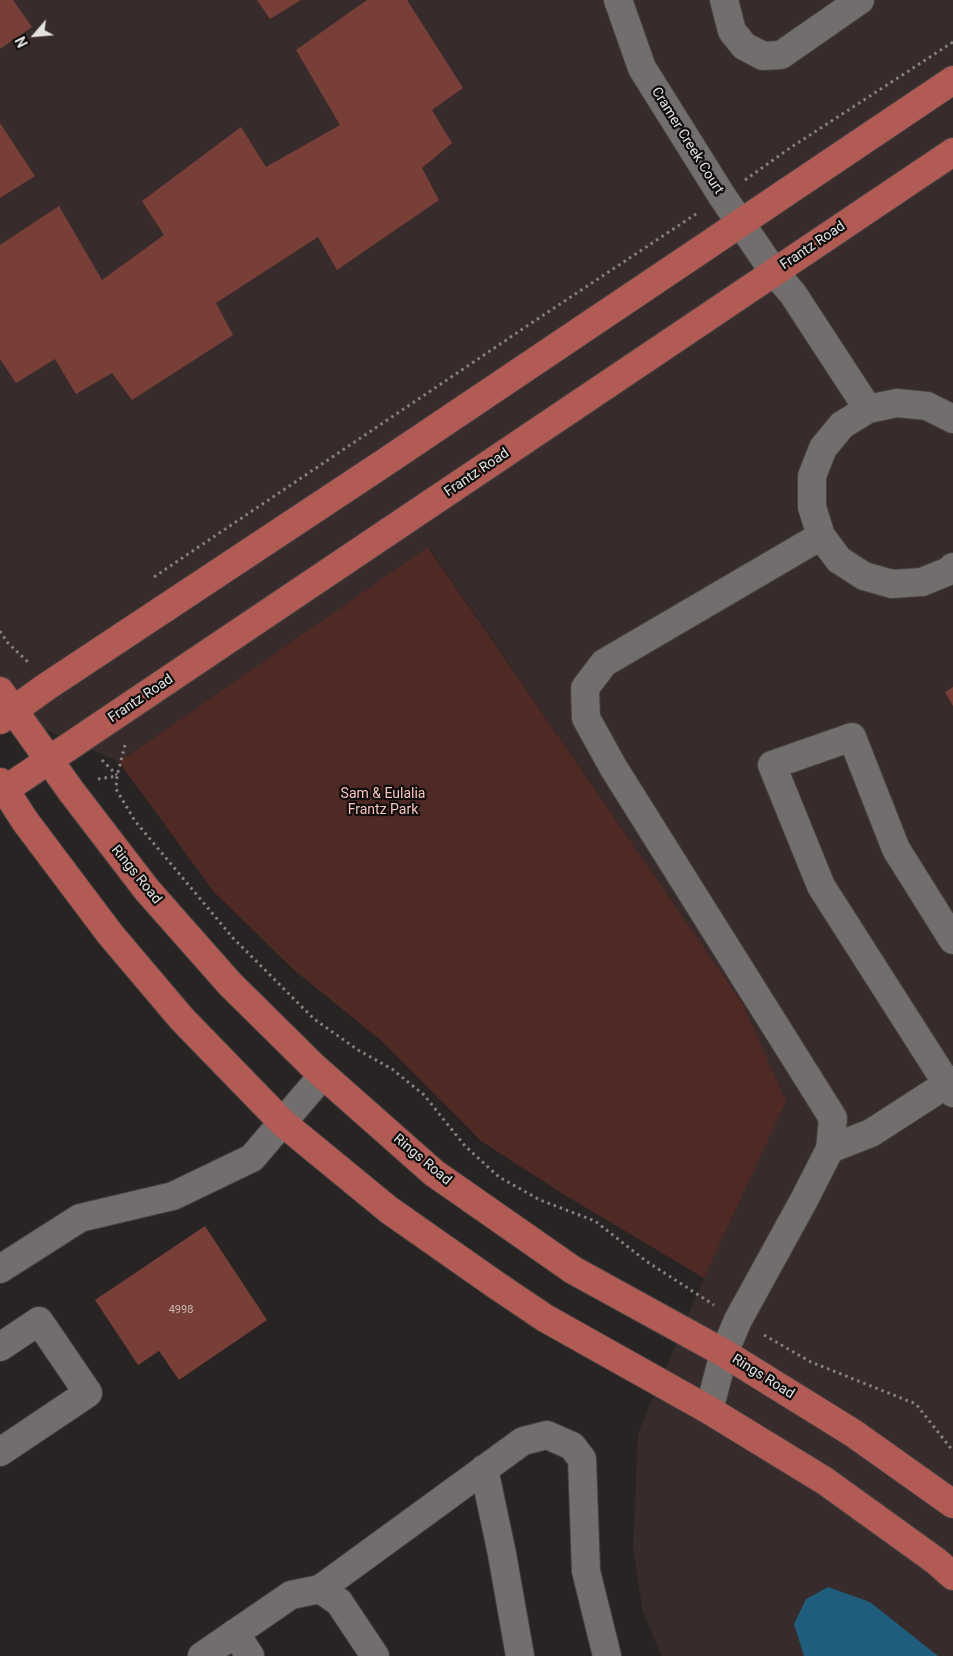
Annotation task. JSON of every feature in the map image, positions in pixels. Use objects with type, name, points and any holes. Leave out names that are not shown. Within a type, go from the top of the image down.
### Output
[{"type":"main road","points":[[4,707],[46,687],[953,80]]},
{"type":"main road","name":"Frantz Road","points":[[2,788],[49,760],[953,152]]},
{"type":"main road","name":"Rings Road","points":[[4,707],[49,760],[147,890],[230,984],[323,1074],[434,1173],[573,1270],[724,1353],[853,1433],[953,1504]]},
{"type":"main road","points":[[2,788],[110,934],[182,1019],[282,1123],[389,1210],[496,1285],[545,1318],[709,1410],[825,1481],[936,1561],[953,1576]]},
{"type":"street","name":"Cramer Creek Court","points":[[618,0],[642,68],[722,196],[774,272],[793,294],[868,409]]},
{"type":"street","points":[[724,0],[732,31],[744,46],[763,56],[781,55],[860,0]]},
{"type":"street","points":[[953,419],[927,406],[897,403],[868,409],[842,425],[823,448],[812,476],[812,507],[821,536],[839,560],[864,576],[892,584],[922,582],[953,568]]},
{"type":"street","points":[[709,1410],[724,1353],[738,1320],[830,1149],[833,1118],[613,767],[586,718],[586,688],[604,663],[821,536]]},
{"type":"street","points":[[830,1149],[872,1133],[951,1085],[821,886],[772,765],[852,737],[896,849],[953,940]]},
{"type":"street","points":[[0,1269],[80,1218],[173,1196],[252,1158],[323,1074]]},
{"type":"street","points":[[0,1347],[39,1321],[88,1393],[0,1452]]},
{"type":"street","points":[[202,1656],[291,1595],[320,1589],[523,1441],[548,1434],[572,1446],[582,1459],[586,1571],[607,1656]]},
{"type":"street","points":[[484,1469],[502,1554],[520,1656]]},
{"type":"street","points":[[320,1589],[339,1602],[375,1656]]},
{"type":"street","points":[[235,1633],[250,1656]]},
{"type":"path","points":[[151,580],[722,196],[790,148],[953,42]]},
{"type":"path","points":[[29,663],[37,658]]},
{"type":"path","points":[[117,776],[116,789],[135,821],[233,938],[314,1019],[358,1050],[392,1069],[424,1096],[465,1146],[499,1177],[540,1200],[595,1221],[646,1261],[738,1320],[812,1362],[916,1404],[953,1451]]},
{"type":"shaded area","points":[[0,0],[953,0],[953,1656],[662,1656],[643,1612],[633,1549],[638,1433],[704,1278],[785,1101],[743,1004],[429,547],[119,762],[0,709]]},
{"type":"green space","name":"Sam & Eulalia Frantz Park","points":[[428,547],[743,1004],[786,1101],[704,1278],[563,1194],[481,1141],[383,1042],[294,970],[214,892],[119,762]]},
{"type":"water","points":[[828,1587],[870,1602],[938,1656],[804,1656],[794,1624],[806,1599]]},
{"type":"building","points":[[0,0],[13,0],[32,27],[0,49]]},
{"type":"building","points":[[257,0],[301,0],[270,19]]},
{"type":"building","points":[[367,0],[407,0],[463,88],[432,110],[452,143],[422,168],[439,200],[337,270],[318,237],[216,303],[233,335],[132,400],[112,373],[76,394],[55,359],[16,383],[0,359],[0,245],[59,206],[102,280],[164,235],[142,201],[241,127],[266,167],[340,125],[296,50]]},
{"type":"building","points":[[0,123],[35,176],[0,198]]},
{"type":"building","points":[[953,687],[953,706],[945,692]]},
{"type":"building","points":[[205,1226],[267,1320],[179,1380],[159,1351],[138,1365],[95,1300]]}]
